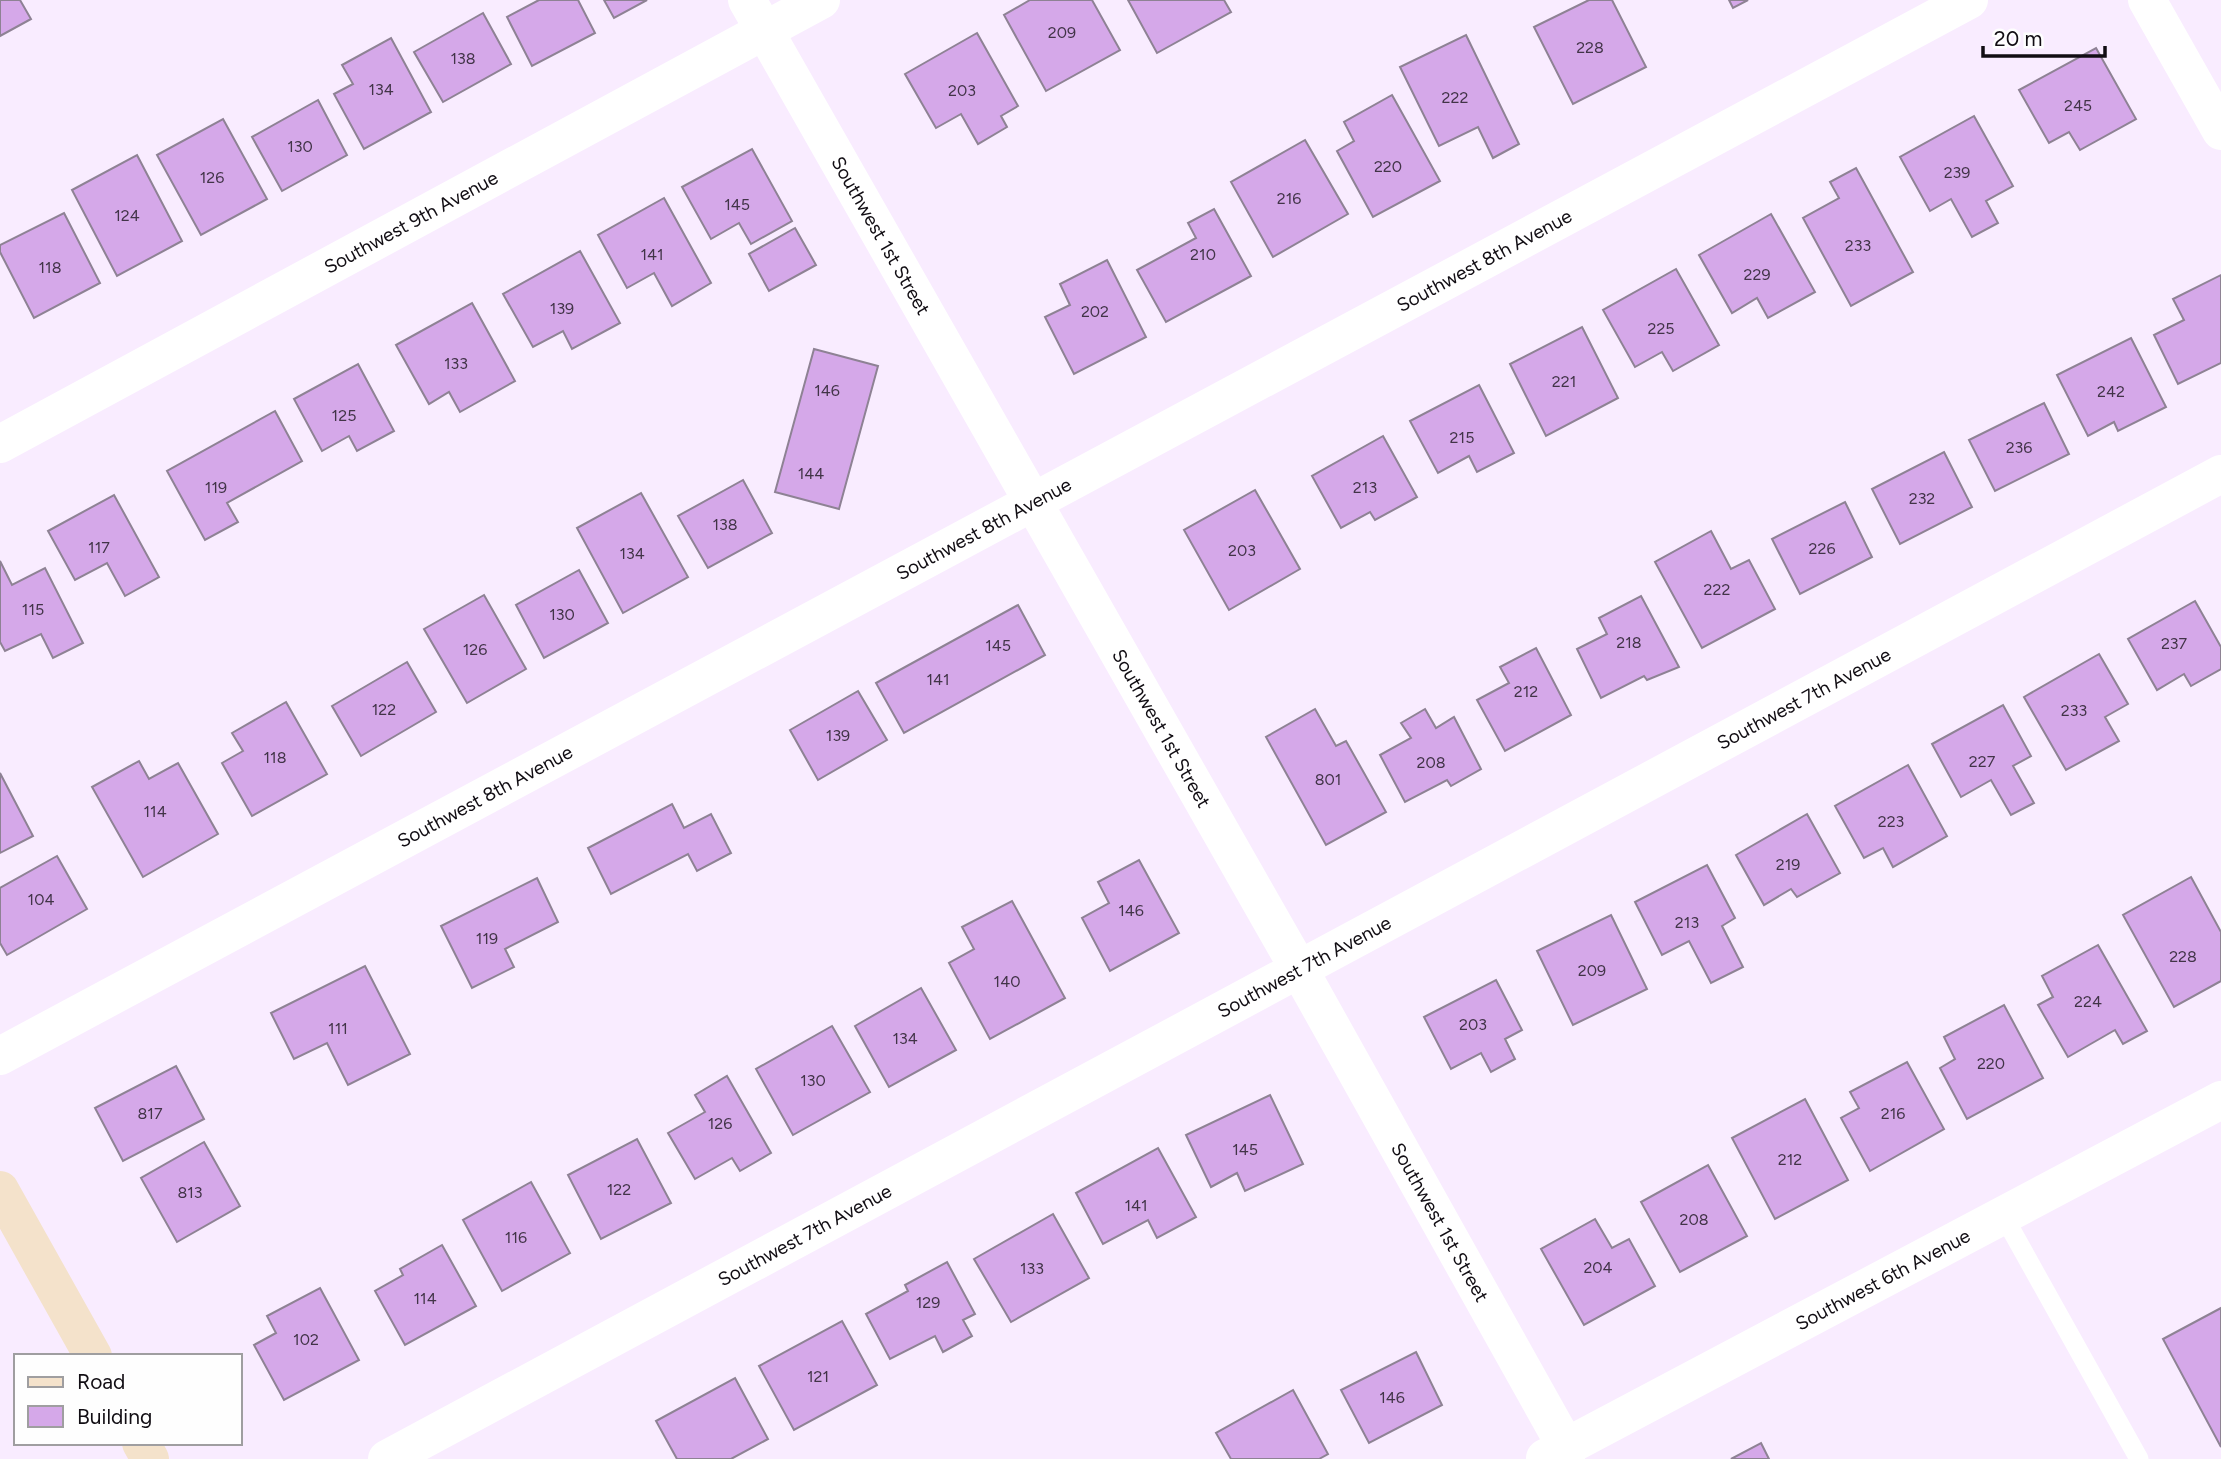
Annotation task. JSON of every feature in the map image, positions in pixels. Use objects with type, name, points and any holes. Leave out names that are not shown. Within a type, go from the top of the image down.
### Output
[{"type":"street","name":"Southwest 9th Avenue","points":[[0,444],[755,15],[821,0]]},
{"type":"street","name":"Southwest 8th Avenue","points":[[0,1056],[1969,0]]},
{"type":"street","points":[[2147,0],[2221,131]]},
{"type":"street","name":"Southwest 1st Street","points":[[755,15],[1300,971],[1558,1455]]},
{"type":"street","name":"Southwest 7th Avenue","points":[[387,1459],[2221,474]]},
{"type":"street","name":"Southwest 6th Avenue","points":[[1558,1455],[2221,1100]]},
{"type":"street","points":[[0,1190],[92,1354]]},
{"type":"lane","points":[[2003,1215],[2139,1459]]},
{"type":"building","points":[[0,0],[20,0],[31,19],[0,36]]},
{"type":"building","points":[[539,0],[578,0],[595,33],[532,66],[507,17]]},
{"type":"building","points":[[604,0],[647,0],[614,18]]},
{"type":"building","points":[[1030,0],[1092,0],[1120,50],[1046,91],[1004,15]]},
{"type":"building","points":[[1128,0],[1224,0],[1231,12],[1157,53]]},
{"type":"building","points":[[1589,0],[1612,0],[1646,67],[1573,104],[1534,27]]},
{"type":"building","points":[[1729,0],[1748,0],[1733,8]]},
{"type":"building","points":[[483,13],[511,64],[443,102],[414,52]]},
{"type":"building","points":[[977,33],[1018,106],[1001,116],[1007,127],[978,144],[961,114],[936,128],[905,74]]},
{"type":"building","points":[[1466,35],[1519,144],[1493,158],[1478,127],[1439,146],[1400,67]]},
{"type":"building","points":[[391,38],[431,112],[364,149],[334,94],[353,84],[342,65]]},
{"type":"building","points":[[2096,48],[2136,119],[2080,150],[2069,132],[2049,143],[2019,90]]},
{"type":"building","points":[[1392,95],[1440,181],[1373,217],[1337,151],[1354,141],[1344,122]]},
{"type":"building","points":[[318,100],[347,155],[282,191],[252,137]]},
{"type":"building","points":[[1974,116],[2013,186],[1986,201],[1998,223],[1972,237],[1951,199],[1930,211],[1900,157]]},
{"type":"building","points":[[223,119],[267,199],[201,235],[157,155]]},
{"type":"building","points":[[1305,140],[1348,214],[1273,257],[1231,182]]},
{"type":"building","points":[[752,149],[792,221],[751,244],[739,223],[711,239],[682,187]]},
{"type":"building","points":[[137,155],[182,241],[117,276],[72,190]]},
{"type":"building","points":[[1856,168],[1913,272],[1851,306],[1803,218],[1839,198],[1830,182]]},
{"type":"building","points":[[664,198],[711,283],[672,306],[654,273],[627,288],[598,235]]},
{"type":"building","points":[[1214,209],[1251,276],[1166,322],[1137,270],[1196,238],[1188,223]]},
{"type":"building","points":[[64,213],[100,283],[34,318],[0,252],[0,245]]},
{"type":"building","points":[[1771,214],[1815,292],[1768,318],[1757,298],[1732,313],[1699,255]]},
{"type":"building","points":[[795,228],[816,265],[769,291],[749,254]]},
{"type":"building","points":[[580,251],[620,323],[572,349],[563,331],[533,347],[503,294]]},
{"type":"building","points":[[1107,260],[1146,337],[1074,374],[1045,317],[1070,305],[1060,284]]},
{"type":"building","points":[[1676,269],[1719,345],[1673,371],[1662,352],[1635,367],[1603,310]]},
{"type":"building","points":[[2221,275],[2221,363],[2178,384],[2154,335],[2184,320],[2173,299]]},
{"type":"building","points":[[472,303],[515,381],[460,412],[449,392],[429,404],[396,345]]},
{"type":"building","points":[[1582,327],[1618,398],[1546,436],[1510,364]]},
{"type":"building","points":[[2131,338],[2166,407],[2118,431],[2114,422],[2088,436],[2057,375]]},
{"type":"building","points":[[814,349],[878,366],[839,509],[775,492]]},
{"type":"building","points":[[358,364],[394,431],[357,451],[349,436],[322,451],[294,399]]},
{"type":"building","points":[[1479,385],[1514,453],[1477,472],[1469,456],[1438,473],[1410,421]]},
{"type":"building","points":[[2044,403],[2069,454],[1995,491],[1969,440]]},
{"type":"building","points":[[275,411],[302,461],[227,503],[238,522],[205,540],[167,471]]},
{"type":"building","points":[[1383,436],[1417,497],[1375,520],[1370,512],[1341,528],[1312,476]]},
{"type":"building","points":[[1944,452],[1972,507],[1900,544],[1872,489]]},
{"type":"building","points":[[743,480],[772,533],[708,568],[678,516]]},
{"type":"building","points":[[1255,490],[1300,569],[1229,610],[1184,530]]},
{"type":"building","points":[[641,493],[688,577],[623,613],[577,528]]},
{"type":"building","points":[[114,495],[159,577],[125,596],[107,563],[75,580],[48,531]]},
{"type":"building","points":[[1845,502],[1872,557],[1800,594],[1772,539]]},
{"type":"building","points":[[1711,531],[1731,569],[1749,560],[1775,609],[1702,648],[1655,562]]},
{"type":"building","points":[[0,561],[12,585],[45,568],[83,643],[53,658],[41,634],[5,651],[0,642]]},
{"type":"building","points":[[579,570],[608,623],[544,658],[516,605]]},
{"type":"building","points":[[484,595],[526,669],[467,703],[424,629]]},
{"type":"building","points":[[1641,596],[1679,667],[1647,680],[1644,676],[1601,698],[1577,649],[1607,634],[1599,618]]},
{"type":"building","points":[[2195,601],[2221,647],[2221,669],[2191,686],[2184,674],[2157,690],[2128,639]]},
{"type":"building","points":[[1018,605],[1045,655],[904,733],[876,683]]},
{"type":"building","points":[[1536,648],[1571,715],[1505,751],[1477,700],[1509,683],[1500,667]]},
{"type":"building","points":[[2099,654],[2128,704],[2105,717],[2119,741],[2066,770],[2024,697]]},
{"type":"building","points":[[407,662],[436,712],[361,756],[332,706]]},
{"type":"building","points":[[858,691],[887,740],[818,780],[790,730]]},
{"type":"building","points":[[286,702],[327,774],[252,816],[222,763],[243,751],[232,733]]},
{"type":"building","points":[[2003,705],[2031,756],[2013,766],[2034,803],[2011,815],[1991,780],[1961,797],[1932,744]]},
{"type":"building","points":[[1315,709],[1336,746],[1346,741],[1386,812],[1326,845],[1266,737]]},
{"type":"building","points":[[1425,709],[1436,728],[1454,717],[1481,769],[1451,786],[1447,780],[1405,802],[1380,755],[1411,738],[1401,723]]},
{"type":"building","points":[[139,761],[149,779],[178,763],[218,834],[143,877],[92,787]]},
{"type":"building","points":[[1908,765],[1947,836],[1893,867],[1883,848],[1864,858],[1835,806]]},
{"type":"building","points":[[0,773],[33,836],[0,853]]},
{"type":"building","points":[[672,804],[684,828],[711,814],[731,853],[697,871],[688,854],[611,894],[588,848]]},
{"type":"building","points":[[1807,814],[1840,873],[1797,897],[1791,889],[1764,905],[1736,855]]},
{"type":"building","points":[[57,856],[87,909],[7,955],[0,943],[0,888]]},
{"type":"building","points":[[1139,860],[1179,933],[1110,971],[1082,918],[1109,903],[1098,882]]},
{"type":"building","points":[[1707,865],[1735,918],[1722,926],[1743,967],[1711,983],[1689,941],[1662,955],[1635,902]]},
{"type":"building","points":[[2191,877],[2221,932],[2221,981],[2174,1007],[2123,915]]},
{"type":"building","points":[[537,878],[558,922],[505,949],[514,967],[472,988],[441,926]]},
{"type":"building","points":[[1012,901],[1065,998],[990,1039],[949,963],[974,949],[962,927]]},
{"type":"building","points":[[1611,915],[1647,989],[1573,1025],[1537,951]]},
{"type":"building","points":[[2098,945],[2147,1031],[2123,1044],[2115,1030],[2068,1057],[2038,1005],[2053,997],[2042,976]]},
{"type":"building","points":[[365,966],[410,1054],[348,1085],[327,1043],[294,1059],[271,1013]]},
{"type":"building","points":[[1496,980],[1522,1030],[1505,1039],[1515,1059],[1491,1072],[1481,1053],[1451,1069],[1424,1017]]},
{"type":"building","points":[[921,988],[956,1050],[889,1087],[855,1026]]},
{"type":"building","points":[[2004,1005],[2043,1078],[1967,1119],[1940,1068],[1955,1059],[1944,1037]]},
{"type":"building","points":[[832,1026],[870,1092],[793,1135],[756,1069]]},
{"type":"building","points":[[1907,1062],[1944,1129],[1870,1171],[1841,1118],[1859,1108],[1850,1092]]},
{"type":"building","points":[[176,1066],[204,1119],[123,1161],[95,1108]]},
{"type":"building","points":[[727,1076],[771,1153],[740,1171],[732,1158],[695,1179],[668,1133],[705,1112],[695,1095]]},
{"type":"building","points":[[1270,1095],[1303,1164],[1245,1191],[1237,1173],[1211,1187],[1186,1135]]},
{"type":"building","points":[[1805,1099],[1848,1180],[1775,1219],[1732,1138]]},
{"type":"building","points":[[637,1139],[671,1203],[601,1239],[568,1175]]},
{"type":"building","points":[[204,1142],[240,1206],[177,1242],[141,1178]]},
{"type":"building","points":[[1158,1148],[1196,1217],[1157,1238],[1148,1220],[1103,1244],[1076,1193]]},
{"type":"building","points":[[1708,1165],[1747,1236],[1680,1272],[1641,1202]]},
{"type":"building","points":[[531,1182],[570,1253],[502,1291],[463,1220]]},
{"type":"building","points":[[1053,1214],[1089,1278],[1011,1322],[974,1259]]},
{"type":"building","points":[[1595,1219],[1612,1248],[1629,1239],[1655,1286],[1584,1325],[1541,1249]]},
{"type":"building","points":[[442,1245],[476,1306],[405,1345],[375,1291],[403,1275],[400,1269]]},
{"type":"building","points":[[947,1262],[975,1314],[963,1320],[972,1336],[943,1352],[935,1336],[890,1359],[866,1314],[908,1291],[905,1285]]},
{"type":"building","points":[[320,1288],[359,1360],[284,1400],[254,1345],[276,1333],[267,1316]]},
{"type":"building","points":[[2221,1308],[2221,1447],[2163,1339]]},
{"type":"building","points":[[842,1321],[877,1385],[794,1430],[759,1366]]},
{"type":"building","points":[[1416,1352],[1442,1405],[1369,1443],[1341,1390]]},
{"type":"building","points":[[735,1378],[768,1439],[731,1459],[677,1459],[656,1421]]},
{"type":"building","points":[[1293,1390],[1328,1454],[1319,1459],[1231,1459],[1216,1433]]},
{"type":"building","points":[[1761,1443],[1769,1459],[1731,1459]]}]
